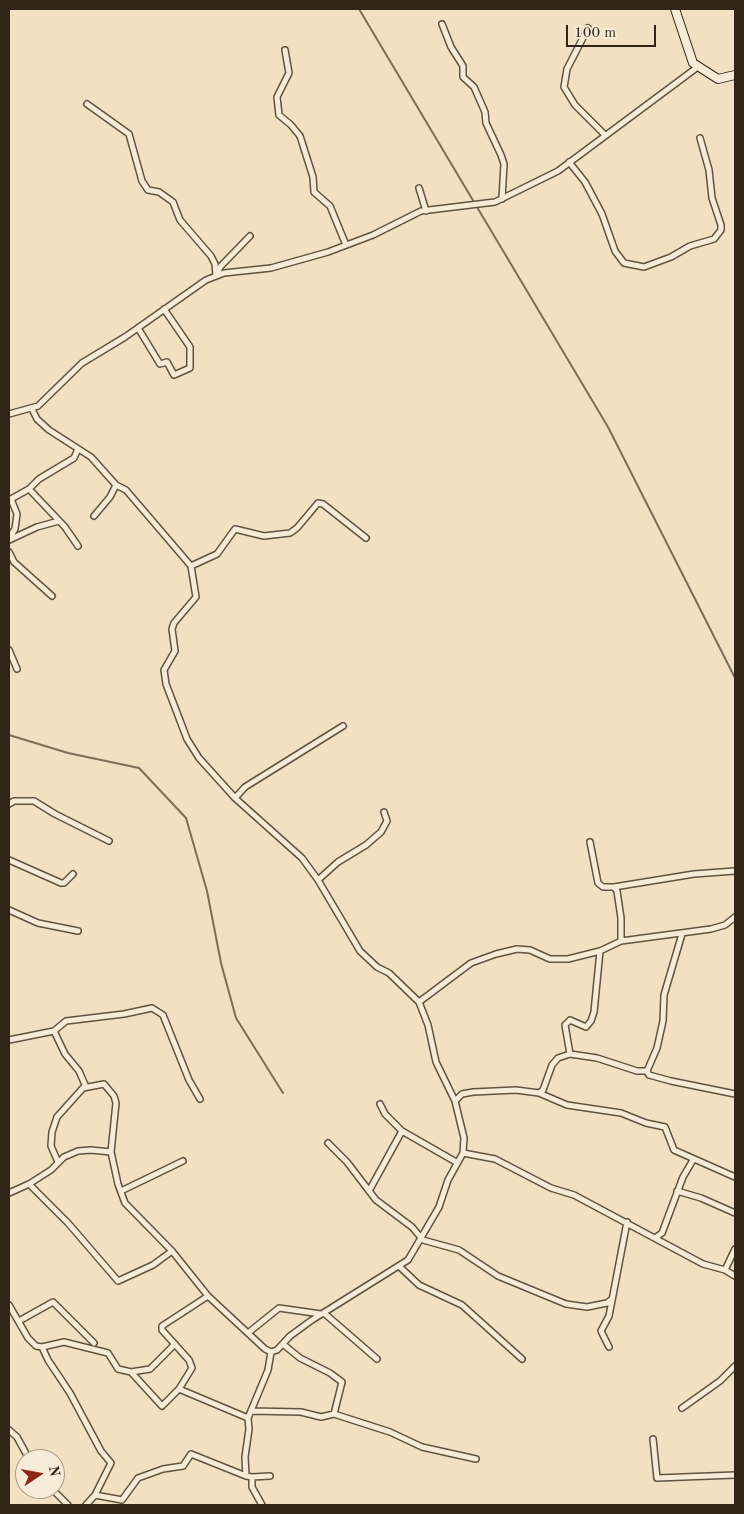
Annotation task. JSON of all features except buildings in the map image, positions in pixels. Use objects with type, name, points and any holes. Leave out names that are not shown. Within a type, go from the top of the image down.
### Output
[{"type":"street","points":[[675,9],[693,63],[718,79],[735,75]]},
{"type":"street","points":[[442,24],[451,48],[463,66],[463,77],[474,87],[485,112],[486,123],[501,155],[504,164],[502,199]]},
{"type":"street","points":[[588,28],[567,69],[564,87],[575,105],[605,135]]},
{"type":"street","points":[[284,50],[288,73],[277,97],[278,115],[292,125],[300,136],[313,177],[314,192],[330,206],[346,245]]},
{"type":"street","points":[[9,414],[32,409],[44,401],[82,364],[138,328],[190,289],[216,276],[271,268],[346,245],[374,235],[421,211],[480,205],[502,199],[558,171],[699,66]]},
{"type":"street","points":[[87,104],[129,134],[142,181],[148,190],[159,192],[173,202],[185,227],[211,256],[215,264],[216,276]]},
{"type":"street","points":[[569,162],[584,182],[602,214],[615,251],[624,263],[644,267],[671,257],[690,246],[714,239],[721,230],[712,198],[709,170],[700,138]]},
{"type":"street","points":[[419,188],[426,211]]},
{"type":"street","points":[[216,276],[220,267],[250,236]]},
{"type":"street","points":[[138,328],[160,364],[167,362],[174,375],[190,368],[190,347],[164,309]]},
{"type":"street","points":[[32,409],[37,419],[49,430],[91,457],[116,485],[131,495],[191,566],[196,597],[174,623],[172,629],[175,651],[164,670],[164,675],[187,739],[199,758],[235,798],[302,858],[318,880],[360,950],[377,967],[389,974],[419,1002],[428,1025],[436,1062],[455,1101],[464,1138],[463,1153],[456,1162],[439,1207],[412,1254],[399,1266],[290,1336],[284,1345],[278,1350],[271,1352],[264,1349],[208,1296],[172,1251],[125,1203],[111,1152],[116,1103],[114,1096],[104,1084],[86,1087],[67,1103],[57,1117],[52,1132],[51,1146],[58,1162]]},
{"type":"street","points":[[9,539],[15,529],[17,514],[11,498],[29,489],[39,480],[74,458],[78,449]]},
{"type":"street","points":[[94,516],[110,497],[116,485]]},
{"type":"street","points":[[29,489],[59,521],[78,546]]},
{"type":"street","points":[[191,566],[217,554],[235,529],[264,536],[290,532],[297,528],[318,503],[323,504],[366,538]]},
{"type":"street","points":[[9,539],[37,527],[59,521]]},
{"type":"street","points":[[9,552],[14,562],[52,596]]},
{"type":"street","points":[[9,650],[17,669]]},
{"type":"street","points":[[235,798],[245,787],[343,726]]},
{"type":"street","points":[[9,804],[14,801],[34,801],[54,814],[109,841]]},
{"type":"street","points":[[318,880],[338,862],[366,845],[381,832],[387,821],[384,812]]},
{"type":"street","points":[[590,842],[598,883],[603,887],[614,887],[694,874],[735,871]]},
{"type":"street","points":[[9,860],[61,883],[64,883],[73,874]]},
{"type":"street","points":[[614,887],[619,903],[621,941]]},
{"type":"street","points":[[9,910],[38,923],[78,931]]},
{"type":"street","points":[[419,1002],[471,963],[496,954],[517,949],[530,950],[550,959],[568,959],[600,951],[621,941],[658,935],[682,934],[725,925],[735,917]]},
{"type":"street","points":[[647,1071],[664,1021],[664,995],[682,934]]},
{"type":"street","points":[[570,1054],[565,1024],[570,1020],[586,1027],[591,1020],[600,951]]},
{"type":"street","points":[[9,1040],[54,1031],[66,1021],[124,1014],[152,1008],[164,1015],[189,1080],[200,1099]]},
{"type":"street","points":[[54,1031],[65,1054],[79,1071],[86,1087]]},
{"type":"street","points":[[539,1093],[543,1090],[552,1065],[558,1058],[570,1054],[597,1058],[637,1072],[647,1071],[650,1074],[671,1081],[735,1094]]},
{"type":"street","points":[[455,1101],[462,1094],[473,1092],[516,1090],[539,1093],[567,1105],[621,1113],[646,1123],[659,1124],[665,1127],[674,1150],[692,1160],[719,1168],[735,1177]]},
{"type":"street","points":[[380,1104],[385,1114],[402,1131],[456,1162]]},
{"type":"street","points":[[369,1191],[402,1131]]},
{"type":"street","points":[[328,1143],[347,1162],[376,1200],[398,1216],[421,1237],[433,1243],[459,1250],[498,1276],[566,1304],[587,1307],[607,1303],[612,1299]]},
{"type":"street","points":[[9,1192],[29,1184],[51,1170],[58,1162],[78,1151],[111,1152]]},
{"type":"street","points":[[463,1153],[496,1159],[551,1188],[574,1195],[703,1264],[725,1270],[735,1276]]},
{"type":"street","points":[[655,1238],[662,1233],[677,1191],[692,1160]]},
{"type":"street","points":[[121,1191],[183,1161]]},
{"type":"street","points":[[29,1184],[68,1223],[118,1281],[153,1264],[172,1251]]},
{"type":"street","points":[[677,1191],[701,1198],[735,1214]]},
{"type":"street","points":[[609,1347],[601,1331],[608,1316],[627,1222]]},
{"type":"street","points":[[725,1270],[735,1249]]},
{"type":"street","points":[[399,1266],[419,1285],[462,1305],[522,1359]]},
{"type":"street","points":[[131,1372],[162,1406],[179,1389],[192,1368],[189,1360],[162,1330],[162,1326],[208,1296]]},
{"type":"street","points":[[19,1321],[53,1302],[94,1343]]},
{"type":"street","points":[[9,1305],[28,1338],[36,1346],[42,1347],[64,1342],[99,1350],[111,1355],[118,1369],[131,1372],[150,1369],[175,1344]]},
{"type":"street","points":[[248,1333],[279,1308],[323,1314],[377,1358]]},
{"type":"street","points":[[284,1345],[300,1358],[330,1373],[342,1382],[334,1414]]},
{"type":"street","points":[[42,1347],[101,1450],[111,1463],[95,1495],[86,1505]]},
{"type":"street","points":[[262,1505],[249,1477],[248,1418],[268,1370],[271,1352]]},
{"type":"street","points":[[682,1408],[720,1381],[735,1366]]},
{"type":"street","points":[[179,1389],[248,1418]]},
{"type":"street","points":[[251,1411],[301,1412],[321,1417],[334,1414],[390,1432],[422,1447],[476,1459]]},
{"type":"street","points":[[9,1430],[17,1437],[24,1449]]},
{"type":"street","points":[[653,1439],[657,1478],[735,1475]]},
{"type":"street","points":[[95,1495],[122,1500],[138,1478],[163,1469],[183,1466],[190,1454],[249,1477],[270,1476]]},
{"type":"waterway","points":[[359,9],[608,427],[735,678]]},
{"type":"waterway","points":[[9,735],[68,753],[139,768],[186,818],[207,891],[221,963],[236,1018],[283,1093]]}]
